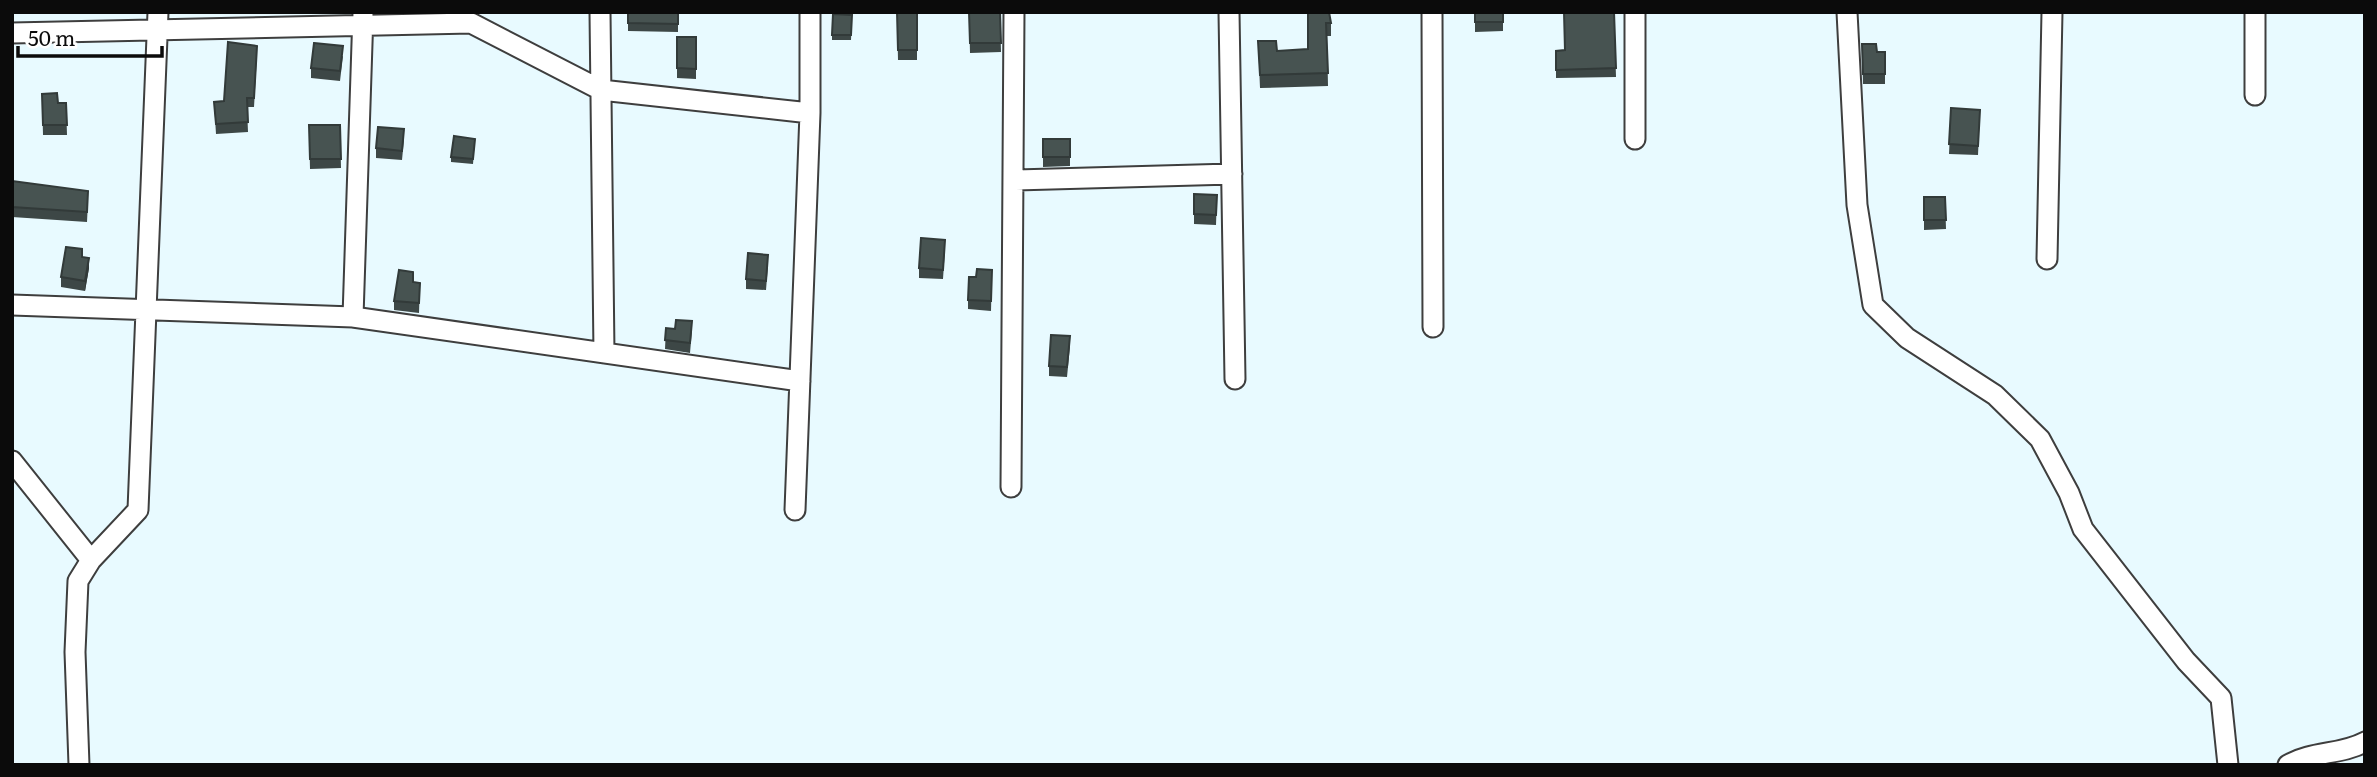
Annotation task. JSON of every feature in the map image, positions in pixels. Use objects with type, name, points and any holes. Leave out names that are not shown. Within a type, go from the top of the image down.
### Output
[{"type":"street","points":[[600,12],[604,353]]},
{"type":"street","points":[[795,510],[810,113],[810,12]]},
{"type":"street","points":[[1011,487],[1014,12]]},
{"type":"street","points":[[1229,12],[1235,379]]},
{"type":"street","points":[[1432,12],[1433,327]]},
{"type":"street","points":[[1635,12],[1636,139]]},
{"type":"street","points":[[1847,12],[1857,205],[1873,305],[1907,338],[1995,395],[2040,439],[2069,493],[2083,529],[2186,661],[2221,698],[2228,765]]},
{"type":"street","points":[[2047,259],[2052,12]]},
{"type":"street","points":[[2255,12],[2255,95]]},
{"type":"street","points":[[353,317],[363,19]]},
{"type":"street","points":[[12,33],[157,21],[363,19],[471,23],[601,90],[810,113]]},
{"type":"street","points":[[79,765],[75,652],[78,580],[91,560],[138,510],[157,21]]},
{"type":"street","points":[[1013,180],[1232,174]]},
{"type":"street","points":[[12,305],[353,317],[800,381]]},
{"type":"street","points":[[12,461],[91,560]]},
{"type":"street","points":[[2288,765],[2301,757],[2356,747],[2365,742]]},
{"type":"building","points":[[628,12],[678,12],[678,24],[628,23]]},
{"type":"building","points":[[897,12],[917,12],[917,50],[898,50]]},
{"type":"building","points":[[969,12],[1000,12],[1001,43],[970,43]]},
{"type":"building","points":[[1308,12],[1329,12],[1331,23],[1326,23],[1328,73],[1260,75],[1258,41],[1276,41],[1277,51],[1308,49]]},
{"type":"building","points":[[1475,12],[1503,12],[1503,22],[1475,22]]},
{"type":"building","points":[[1564,12],[1614,12],[1616,68],[1556,70],[1556,51],[1565,50]]},
{"type":"building","points":[[833,14],[852,15],[851,35],[832,35]]},
{"type":"building","points":[[677,37],[696,37],[696,69],[677,68]]},
{"type":"building","points":[[228,42],[257,46],[254,98],[247,98],[248,122],[216,124],[214,102],[224,101]]},
{"type":"building","points":[[314,43],[343,46],[340,71],[311,68]]},
{"type":"building","points":[[1862,44],[1876,44],[1877,52],[1885,52],[1885,74],[1863,74]]},
{"type":"building","points":[[57,93],[58,103],[66,103],[67,125],[43,125],[42,94]]},
{"type":"building","points":[[1951,108],[1980,110],[1978,146],[1949,144]]},
{"type":"building","points":[[309,125],[340,125],[341,159],[310,159]]},
{"type":"building","points":[[378,127],[404,129],[402,151],[376,148]]},
{"type":"building","points":[[454,136],[475,139],[473,159],[451,157]]},
{"type":"building","points":[[1043,139],[1070,139],[1070,157],[1043,157]]},
{"type":"building","points":[[12,181],[88,191],[87,212],[12,207]]},
{"type":"building","points":[[1194,194],[1217,195],[1216,215],[1194,214]]},
{"type":"building","points":[[1924,197],[1945,197],[1946,220],[1924,220]]},
{"type":"building","points":[[921,238],[945,240],[943,270],[919,268]]},
{"type":"building","points":[[66,247],[82,249],[82,257],[89,258],[85,281],[61,277]]},
{"type":"building","points":[[748,253],[768,255],[766,281],[746,279]]},
{"type":"building","points":[[977,269],[992,270],[991,301],[968,300],[969,277],[976,277]]},
{"type":"building","points":[[399,270],[413,272],[413,282],[420,283],[419,303],[394,301]]},
{"type":"building","points":[[676,320],[692,321],[690,343],[665,340],[666,328],[675,329]]},
{"type":"building","points":[[1051,335],[1070,336],[1067,367],[1049,366]]}]
